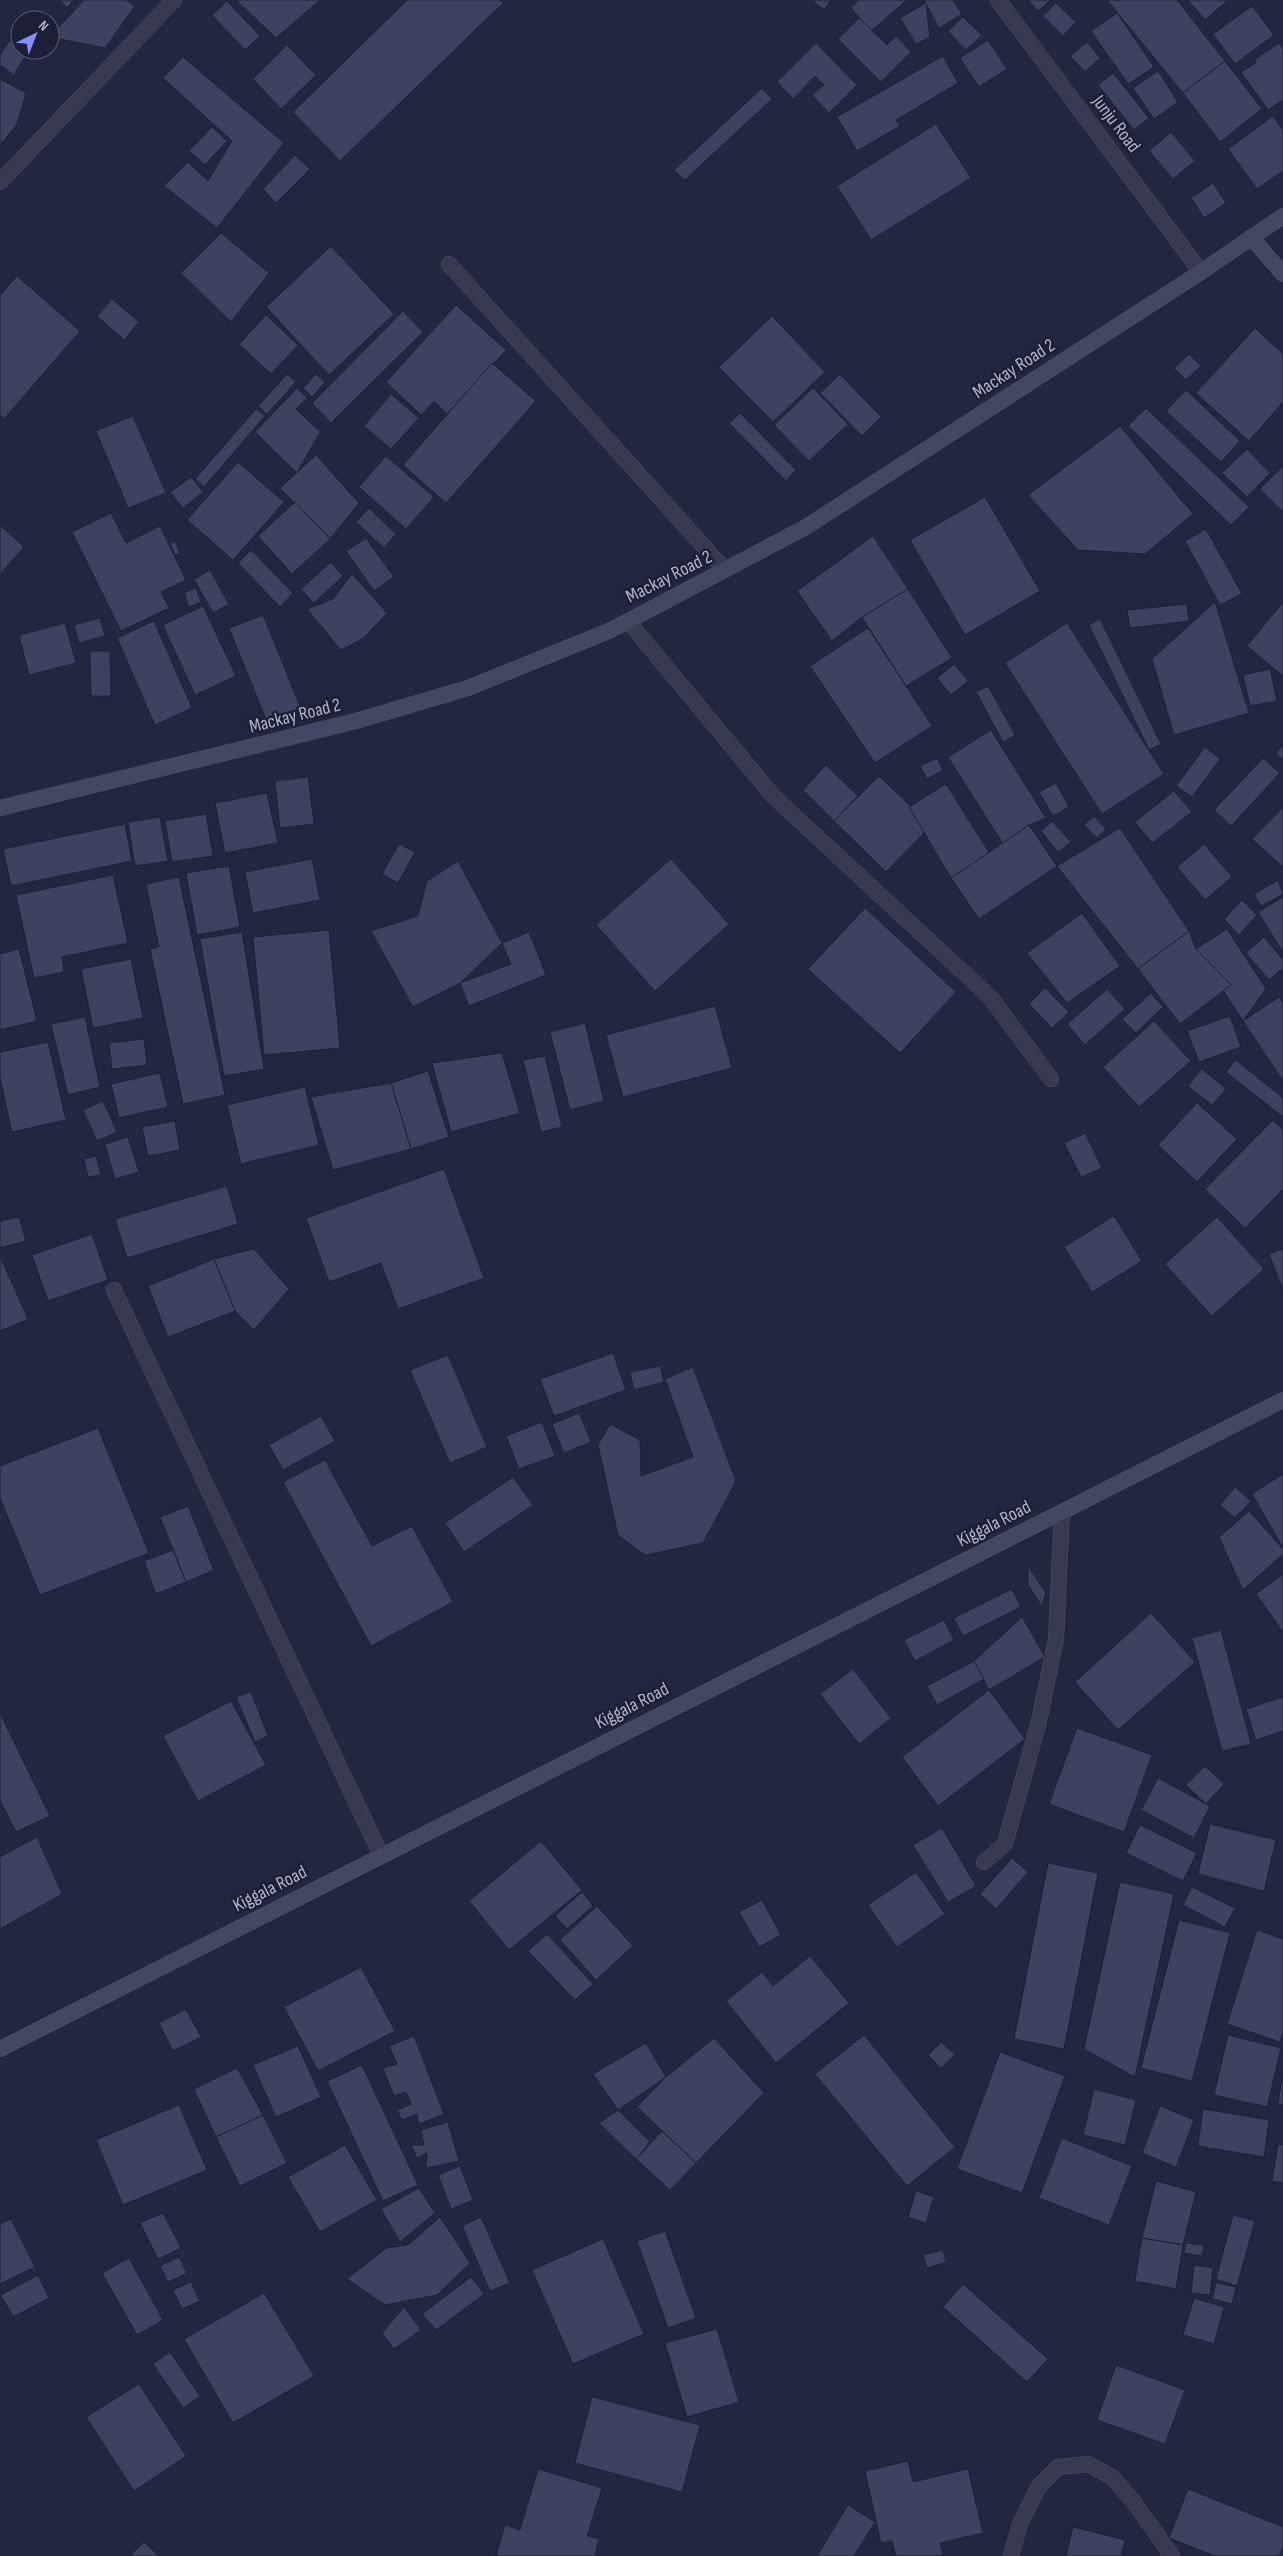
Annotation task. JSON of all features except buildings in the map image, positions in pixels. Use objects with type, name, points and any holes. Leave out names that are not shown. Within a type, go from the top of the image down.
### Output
[{"type":"street","points":[[0,182],[174,0]]},
{"type":"street","name":"Junju Road","points":[[998,0],[1201,272]]},
{"type":"street","name":"Mackay Road 2","points":[[0,808],[328,729],[468,688],[611,630],[806,528],[1201,272],[1283,216]]},
{"type":"street","points":[[1251,237],[1283,274]]},
{"type":"street","points":[[449,264],[725,570]]},
{"type":"street","points":[[628,621],[773,796],[990,997],[1051,1079]]},
{"type":"street","points":[[114,1290],[381,1854]]},
{"type":"street","name":"Kiggala Road","points":[[0,2049],[381,1854],[1283,1400]]},
{"type":"street","points":[[984,1862],[1005,1844],[1039,1721],[1056,1639],[1062,1512]]},
{"type":"street","points":[[1011,2556],[1020,2524],[1039,2486],[1058,2467],[1088,2464],[1112,2476],[1136,2505],[1172,2556]]}]
